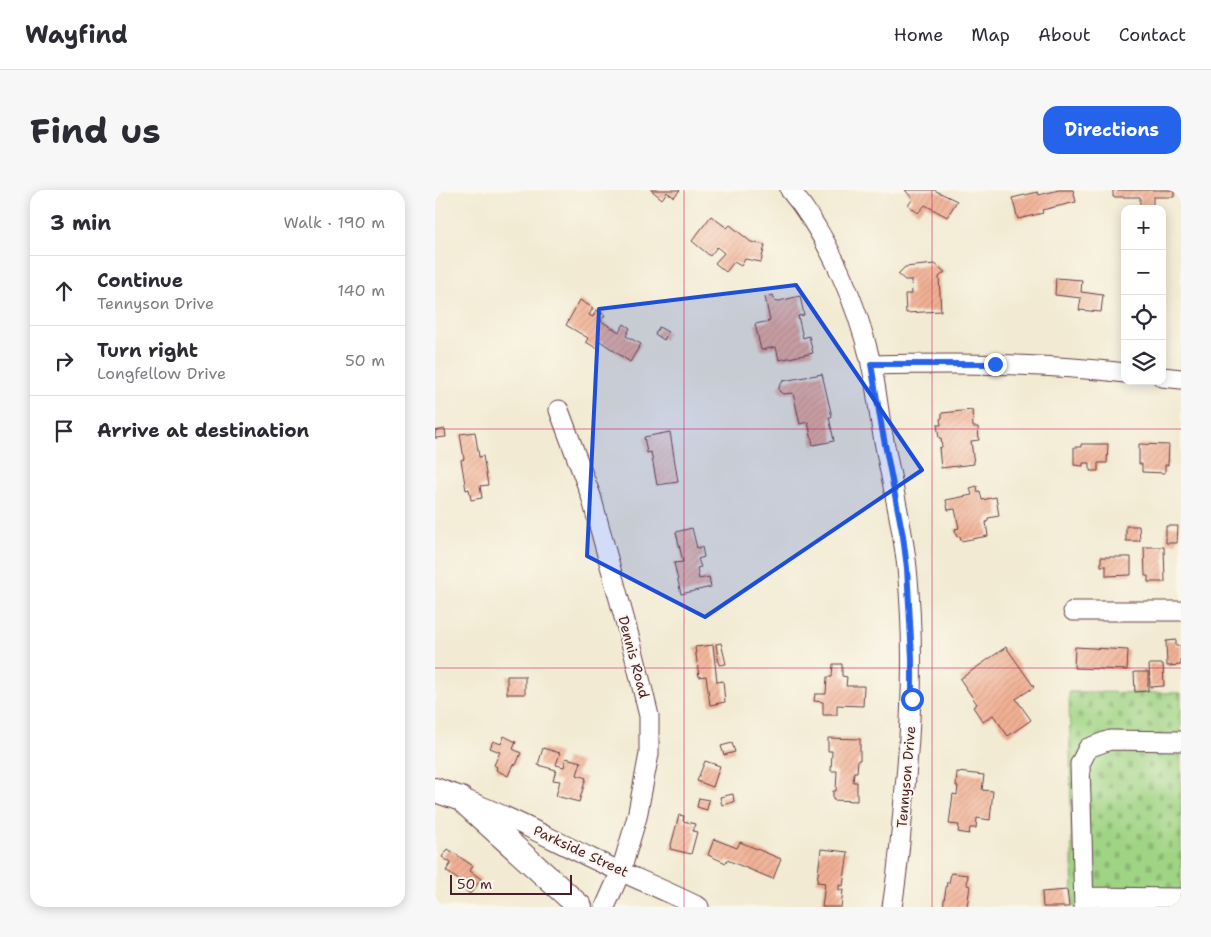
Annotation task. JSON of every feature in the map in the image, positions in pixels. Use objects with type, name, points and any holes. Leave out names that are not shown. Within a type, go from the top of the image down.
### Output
[{"type":"main road","points":[[435,790],[461,799],[580,907]]},
{"type":"street","name":"Tennyson Drive","points":[[790,190],[817,230],[855,308],[871,364],[903,536],[912,658],[911,730],[892,907]]},
{"type":"street","points":[[871,364],[971,364],[1080,368],[1121,372]]},
{"type":"street","points":[[1166,377],[1181,379]]},
{"type":"street","name":"Dennis Road","points":[[559,410],[591,496],[649,716],[649,754],[646,778],[621,871],[605,907]]},
{"type":"street","points":[[1073,611],[1181,611]]},
{"type":"street","points":[[1181,741],[1110,740],[1088,748],[1079,764],[1084,902],[1181,898]]},
{"type":"street","name":"Parkside Street","points":[[461,799],[508,817],[699,907]]},
{"type":"highlighted area","points":[[796,285],[922,470],[705,617],[587,556],[599,309]]},
{"type":"green space","points":[[1069,692],[1181,693],[1181,907],[1073,907]]},
{"type":"building","points":[[651,190],[680,190],[674,197],[667,192],[662,199]]},
{"type":"building","points":[[905,190],[934,190],[957,201],[947,217],[925,205],[918,213],[908,205],[913,199]]},
{"type":"building","points":[[1059,190],[1073,190],[1076,202],[1042,210],[1043,213],[1018,219],[1012,198],[1038,192],[1039,195]]},
{"type":"building","points":[[1113,190],[1174,190],[1174,197],[1153,197],[1153,205],[1140,205],[1140,197],[1113,197]]},
{"type":"building","points":[[711,216],[727,228],[730,225],[751,242],[765,245],[761,262],[745,259],[741,266],[734,262],[726,272],[715,263],[724,253],[717,247],[710,256],[692,241]]},
{"type":"building","points":[[935,264],[945,272],[939,277],[941,311],[906,313],[905,294],[912,294],[911,280],[905,280],[898,274],[905,267]]},
{"type":"building","points":[[1056,278],[1082,280],[1081,292],[1103,295],[1101,312],[1079,310],[1081,298],[1055,295]]},
{"type":"building","points":[[773,295],[775,302],[800,296],[804,315],[798,316],[803,338],[809,336],[813,353],[779,360],[776,347],[761,350],[755,324],[770,321],[765,297]]},
{"type":"building","points":[[580,300],[593,308],[589,315],[593,317],[596,310],[605,315],[601,321],[619,332],[624,324],[630,328],[626,336],[641,344],[630,362],[600,341],[596,348],[586,342],[588,338],[566,325]]},
{"type":"building","points":[[659,327],[668,332],[664,340],[655,334]]},
{"type":"building","points":[[822,374],[832,417],[829,417],[834,441],[813,445],[808,422],[800,424],[793,393],[783,394],[779,391],[779,387],[783,381]]},
{"type":"building","points":[[972,410],[973,427],[978,427],[979,440],[971,441],[974,464],[941,468],[939,448],[942,447],[937,425],[941,425],[942,413]]},
{"type":"building","points":[[445,429],[446,437],[435,438],[435,431]]},
{"type":"building","points":[[475,432],[479,457],[483,456],[488,485],[480,486],[482,498],[471,500],[469,489],[466,490],[461,460],[464,459],[460,434]]},
{"type":"building","points":[[670,432],[678,482],[657,485],[651,452],[647,453],[644,437]]},
{"type":"building","points":[[1081,444],[1108,444],[1107,463],[1098,463],[1098,471],[1090,471],[1090,463],[1083,463],[1083,466],[1074,465],[1074,447],[1081,447]]},
{"type":"building","points":[[1139,444],[1169,445],[1168,465],[1165,465],[1165,473],[1142,472],[1142,464],[1139,464]]},
{"type":"building","points":[[977,486],[982,500],[996,497],[999,516],[988,518],[986,522],[988,536],[961,541],[960,536],[957,537],[955,529],[959,528],[955,509],[948,510],[946,500],[972,495],[970,488]]},
{"type":"building","points":[[1126,526],[1139,526],[1140,541],[1126,541]]},
{"type":"building","points":[[1166,526],[1178,526],[1177,543],[1166,543]]},
{"type":"building","points":[[692,528],[697,548],[702,547],[704,557],[698,559],[701,567],[697,568],[699,579],[709,577],[711,587],[681,594],[674,563],[683,562],[676,532]]},
{"type":"building","points":[[1144,547],[1164,547],[1165,582],[1148,582],[1148,576],[1145,576]]},
{"type":"building","points":[[1101,557],[1131,557],[1131,575],[1106,576],[1106,566],[1101,566]]},
{"type":"building","points":[[1176,640],[1176,646],[1181,646],[1181,665],[1167,666],[1166,641]]},
{"type":"building","points":[[721,643],[726,664],[719,665],[716,644]]},
{"type":"building","points":[[713,645],[717,682],[723,681],[725,702],[710,705],[706,676],[699,677],[695,647]]},
{"type":"building","points":[[1006,647],[1034,687],[1016,699],[1031,720],[1008,736],[993,715],[983,722],[973,707],[977,704],[960,679]]},
{"type":"building","points":[[1075,647],[1128,650],[1127,670],[1074,668]]},
{"type":"building","points":[[833,664],[842,664],[842,676],[847,677],[846,686],[864,686],[863,706],[837,705],[837,715],[823,715],[823,702],[814,701],[815,694],[826,694],[827,677],[832,677]]},
{"type":"building","points":[[1149,664],[1163,664],[1164,686],[1150,687]]},
{"type":"building","points":[[1134,672],[1148,672],[1148,691],[1135,692]]},
{"type":"building","points":[[507,676],[525,676],[525,694],[507,694]]},
{"type":"building","points":[[504,736],[516,742],[513,749],[521,753],[516,765],[513,764],[508,776],[496,770],[497,767],[494,765],[500,752],[490,748],[493,741],[501,744]]},
{"type":"building","points":[[828,738],[860,739],[860,760],[858,760],[857,772],[854,772],[853,782],[857,782],[857,801],[833,800],[833,791],[836,791],[837,771],[831,771],[832,751],[828,751]]},
{"type":"building","points":[[732,743],[735,752],[724,755],[721,746]]},
{"type":"building","points":[[543,748],[560,753],[556,765],[564,767],[566,758],[581,762],[577,775],[586,778],[579,802],[556,796],[560,781],[553,780],[556,770],[538,765]]},
{"type":"building","points":[[705,761],[720,766],[713,787],[697,781]]},
{"type":"building","points":[[957,772],[984,775],[982,790],[993,791],[990,820],[977,818],[976,828],[970,828],[969,834],[958,832],[959,825],[949,824],[953,794],[957,795]]},
{"type":"building","points":[[733,794],[734,802],[722,805],[720,797]]},
{"type":"building","points":[[699,798],[709,800],[707,810],[697,807]]},
{"type":"building","points":[[679,815],[684,816],[683,821],[695,824],[693,831],[697,832],[691,854],[670,849]]},
{"type":"building","points":[[714,839],[737,848],[740,842],[781,859],[773,879],[727,860],[726,863],[708,855]]},
{"type":"building","points":[[448,849],[473,866],[470,871],[481,879],[470,894],[458,885],[460,881],[446,871],[451,863],[442,857]]},
{"type":"building","points":[[821,849],[848,852],[843,886],[839,885],[839,890],[843,890],[841,907],[822,907],[825,883],[817,882]]},
{"type":"building","points":[[951,873],[968,875],[967,885],[970,886],[967,907],[943,907],[947,882],[949,883]]},
{"type":"building","points":[[1067,890],[1069,907],[1043,907],[1042,892]]},
{"type":"route","points":[[912,699],[912,658],[907,568],[903,536],[871,364],[995,364]]}]
